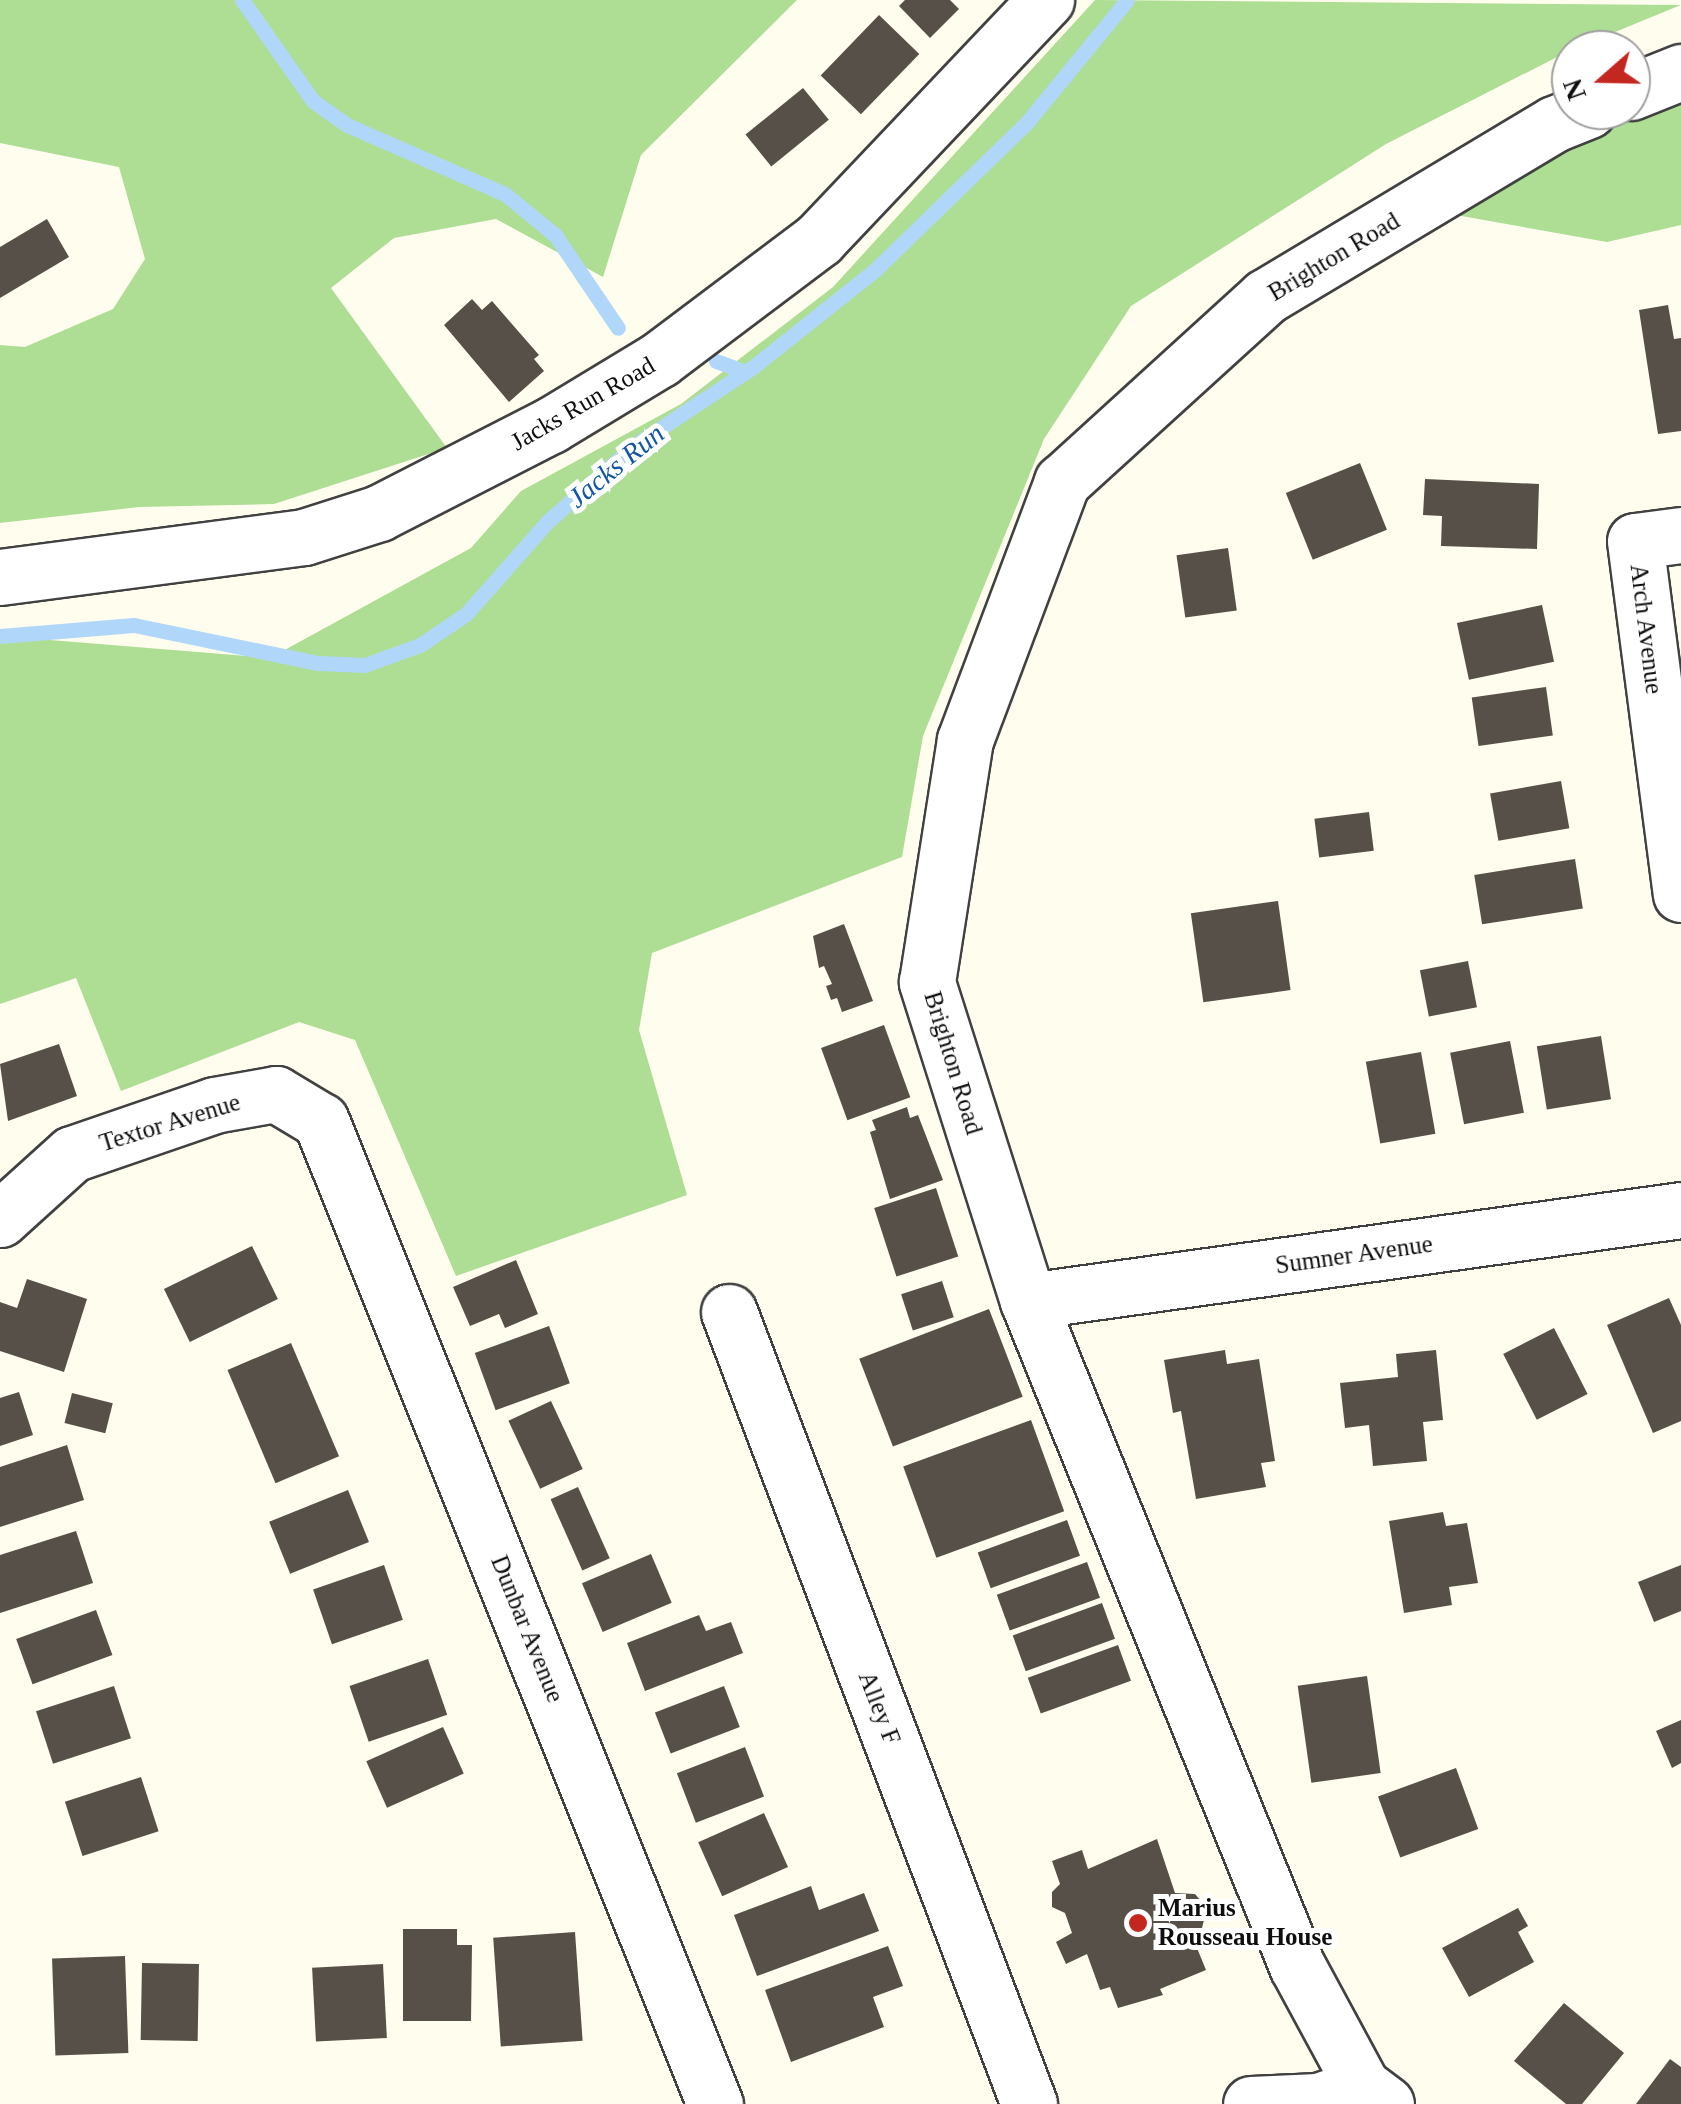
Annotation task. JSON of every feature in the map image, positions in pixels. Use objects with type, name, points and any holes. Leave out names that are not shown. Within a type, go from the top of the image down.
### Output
[{"type":"street","name":"Jacks Run Road","points":[[0,577],[304,537],[379,513],[551,425],[674,349],[820,240],[1046,0]]},
{"type":"street","points":[[1651,84],[1681,72]]},
{"type":"street","name":"Brighton Road","points":[[1374,2095],[1297,1966],[1028,1301],[927,982],[965,740],[1062,482],[1265,297],[1551,126]]},
{"type":"street","name":"Arch Avenue","points":[[1658,538],[1681,894]]},
{"type":"street","name":"Textor Avenue","points":[[0,1219],[72,1154],[214,1105],[276,1094],[321,1121],[339,1154]]},
{"type":"street","name":"Dunbar Avenue","points":[[339,1154],[715,2104]]},
{"type":"street","name":"Sumner Avenue","points":[[1028,1301],[1681,1210]]},
{"type":"street","name":"Alley F","points":[[729,1312],[1029,2104]]},
{"type":"street","points":[[1252,2104],[1374,2095]]},
{"type":"green space","points":[[0,0],[797,0],[641,155],[603,277],[496,219],[394,238],[331,288],[447,448],[274,504],[139,507],[0,523],[0,345],[25,347],[113,309],[145,259],[119,167],[0,143]]},
{"type":"green space","points":[[1095,0],[1681,5],[1620,30],[1551,30],[1551,60],[1386,144],[1131,306],[1044,439],[923,736],[902,857],[652,953],[639,1030],[687,1195],[456,1276],[355,1040],[299,1022],[121,1091],[76,978],[0,1004],[0,641],[13,637],[270,658],[471,548],[521,491],[681,404],[833,287]]},
{"type":"green space","points":[[1681,95],[1681,225],[1607,242],[1456,215],[1567,140],[1592,130],[1651,130],[1651,107]]},
{"type":"building","points":[[905,0],[950,0],[959,9],[930,38],[899,6]]},
{"type":"building","points":[[879,15],[919,54],[861,114],[821,75]]},
{"type":"building","points":[[803,88],[829,120],[771,166],[745,135]]},
{"type":"building","points":[[47,219],[69,257],[0,298],[0,247]]},
{"type":"building","points":[[472,299],[482,310],[492,301],[539,355],[534,359],[544,371],[509,402],[444,325]]},
{"type":"building","points":[[1668,305],[1674,339],[1681,338],[1681,431],[1658,434],[1639,310]]},
{"type":"building","points":[[1360,463],[1387,530],[1313,560],[1286,493]]},
{"type":"building","points":[[1425,479],[1539,484],[1537,549],[1441,546],[1442,516],[1423,515]]},
{"type":"building","points":[[1228,548],[1237,610],[1185,618],[1177,555]]},
{"type":"building","points":[[1542,605],[1554,662],[1469,680],[1457,623]]},
{"type":"building","points":[[1546,687],[1553,736],[1479,746],[1472,697]]},
{"type":"building","points":[[1561,781],[1569,828],[1498,841],[1490,794]]},
{"type":"building","points":[[1369,812],[1374,851],[1319,857],[1314,819]]},
{"type":"building","points":[[1575,859],[1583,908],[1482,924],[1474,875]]},
{"type":"building","points":[[1278,901],[1291,990],[1203,1002],[1191,913]]},
{"type":"building","points":[[844,924],[873,1001],[842,1012],[837,998],[831,1000],[826,986],[832,984],[824,966],[819,968],[813,936]]},
{"type":"building","points":[[1468,961],[1477,1007],[1429,1016],[1420,970]]},
{"type":"building","points":[[884,1025],[910,1097],[847,1120],[821,1048]]},
{"type":"building","points":[[1601,1036],[1611,1099],[1547,1109],[1537,1046]]},
{"type":"building","points":[[1510,1041],[1524,1113],[1464,1124],[1450,1053]]},
{"type":"building","points":[[59,1044],[77,1096],[8,1121],[0,1064]]},
{"type":"building","points":[[1421,1052],[1435,1134],[1380,1143],[1366,1062]]},
{"type":"building","points":[[907,1107],[910,1118],[918,1115],[943,1180],[890,1199],[870,1132],[876,1130],[872,1120]]},
{"type":"building","points":[[936,1188],[958,1256],[896,1277],[874,1208]]},
{"type":"building","points":[[252,1246],[278,1299],[190,1342],[164,1289]]},
{"type":"building","points":[[516,1260],[538,1314],[505,1328],[499,1314],[470,1326],[453,1287]]},
{"type":"building","points":[[27,1279],[87,1299],[64,1372],[0,1351],[0,1302],[17,1308]]},
{"type":"building","points":[[942,1281],[954,1317],[913,1330],[901,1294]]},
{"type":"building","points":[[1669,1298],[1681,1325],[1681,1421],[1653,1433],[1607,1325]]},
{"type":"building","points":[[989,1309],[1023,1397],[893,1447],[859,1359]]},
{"type":"building","points":[[549,1326],[570,1383],[496,1410],[475,1353]]},
{"type":"building","points":[[1554,1328],[1588,1394],[1537,1420],[1503,1354]]},
{"type":"building","points":[[291,1343],[339,1456],[276,1483],[227,1370]]},
{"type":"building","points":[[1225,1350],[1227,1364],[1259,1359],[1275,1461],[1261,1463],[1266,1487],[1196,1499],[1181,1411],[1173,1413],[1164,1360]]},
{"type":"building","points":[[1436,1350],[1443,1420],[1423,1422],[1427,1461],[1373,1466],[1369,1425],[1345,1428],[1340,1383],[1398,1377],[1396,1354]]},
{"type":"building","points":[[19,1392],[33,1435],[0,1446],[0,1398]]},
{"type":"building","points":[[72,1393],[113,1403],[105,1433],[65,1423]]},
{"type":"building","points":[[551,1401],[583,1469],[540,1489],[508,1421]]},
{"type":"building","points":[[1031,1420],[1064,1511],[936,1558],[903,1467]]},
{"type":"building","points":[[67,1445],[84,1500],[0,1527],[0,1467]]},
{"type":"building","points":[[578,1487],[610,1558],[582,1570],[551,1499]]},
{"type":"building","points":[[348,1490],[369,1542],[290,1574],[269,1522]]},
{"type":"building","points":[[1443,1512],[1446,1526],[1467,1523],[1478,1583],[1449,1587],[1452,1605],[1404,1613],[1389,1521]]},
{"type":"building","points":[[1067,1520],[1080,1556],[991,1588],[978,1552]]},
{"type":"building","points":[[76,1531],[93,1583],[0,1613],[0,1555]]},
{"type":"building","points":[[651,1554],[672,1603],[603,1632],[582,1583]]},
{"type":"building","points":[[1087,1562],[1100,1598],[1010,1631],[997,1595]]},
{"type":"building","points":[[384,1565],[403,1620],[332,1644],[313,1589]]},
{"type":"building","points":[[1681,1565],[1681,1611],[1654,1622],[1638,1582]]},
{"type":"building","points":[[1102,1603],[1115,1639],[1026,1671],[1013,1635]]},
{"type":"building","points":[[96,1610],[112,1655],[33,1684],[16,1639]]},
{"type":"building","points":[[699,1615],[706,1631],[731,1622],[743,1653],[645,1691],[627,1643]]},
{"type":"building","points":[[1118,1645],[1131,1681],[1041,1714],[1028,1678]]},
{"type":"building","points":[[428,1659],[447,1715],[369,1742],[350,1686]]},
{"type":"building","points":[[1367,1676],[1381,1773],[1311,1783],[1298,1686]]},
{"type":"building","points":[[114,1686],[131,1738],[53,1764],[36,1711]]},
{"type":"building","points":[[724,1686],[740,1727],[671,1754],[655,1713]]},
{"type":"building","points":[[1681,1720],[1681,1763],[1672,1768],[1656,1731]]},
{"type":"building","points":[[443,1727],[464,1774],[387,1808],[366,1761]]},
{"type":"building","points":[[745,1747],[764,1796],[696,1823],[677,1773]]},
{"type":"building","points":[[1456,1768],[1478,1829],[1400,1857],[1378,1796]]},
{"type":"building","points":[[141,1777],[159,1831],[83,1856],[65,1802]]},
{"type":"building","points":[[764,1813],[788,1867],[722,1896],[698,1842]]},
{"type":"building","name":"Marius Rousseau House","points":[[1157,1839],[1175,1893],[1195,1894],[1207,1908],[1197,1948],[1206,1970],[1160,1989],[1163,1995],[1118,2008],[1110,1987],[1100,1990],[1087,1954],[1066,1964],[1056,1942],[1072,1933],[1065,1913],[1052,1907],[1052,1892],[1060,1884],[1052,1861],[1082,1850],[1088,1869]]},
{"type":"building","points":[[811,1886],[819,1910],[864,1893],[879,1931],[757,1976],[734,1915]]},
{"type":"building","points":[[1518,1908],[1528,1926],[1518,1932],[1534,1962],[1469,1997],[1442,1948]]},
{"type":"building","points":[[403,1929],[457,1929],[457,1945],[472,1945],[471,2021],[403,2021]]},
{"type":"building","points":[[575,1932],[583,2041],[501,2046],[493,1938]]},
{"type":"building","points":[[888,1946],[903,1986],[873,1997],[884,2027],[791,2062],[765,1990]]},
{"type":"building","points":[[125,1956],[128,2053],[55,2055],[52,1959]]},
{"type":"building","points":[[142,1963],[199,1964],[198,2041],[141,2040]]},
{"type":"building","points":[[383,1964],[387,2038],[316,2042],[312,1968]]},
{"type":"building","points":[[1564,2003],[1624,2053],[1582,2104],[1566,2104],[1514,2061]]},
{"type":"building","points":[[1670,2059],[1681,2067],[1681,2104],[1636,2104]]},
{"type":"waterway","points":[[242,0],[313,101],[347,125],[505,194],[555,235],[618,328]]},
{"type":"waterway","name":"Jacks Run","points":[[0,636],[134,625],[318,663],[365,665],[420,645],[466,614],[547,522],[632,447],[753,367],[875,270],[1028,121],[1127,0]]},
{"type":"waterway","points":[[716,361],[746,372]]},
{"type":"place","name":"Marius Rousseau House","points":[[1138,1923]]}]
